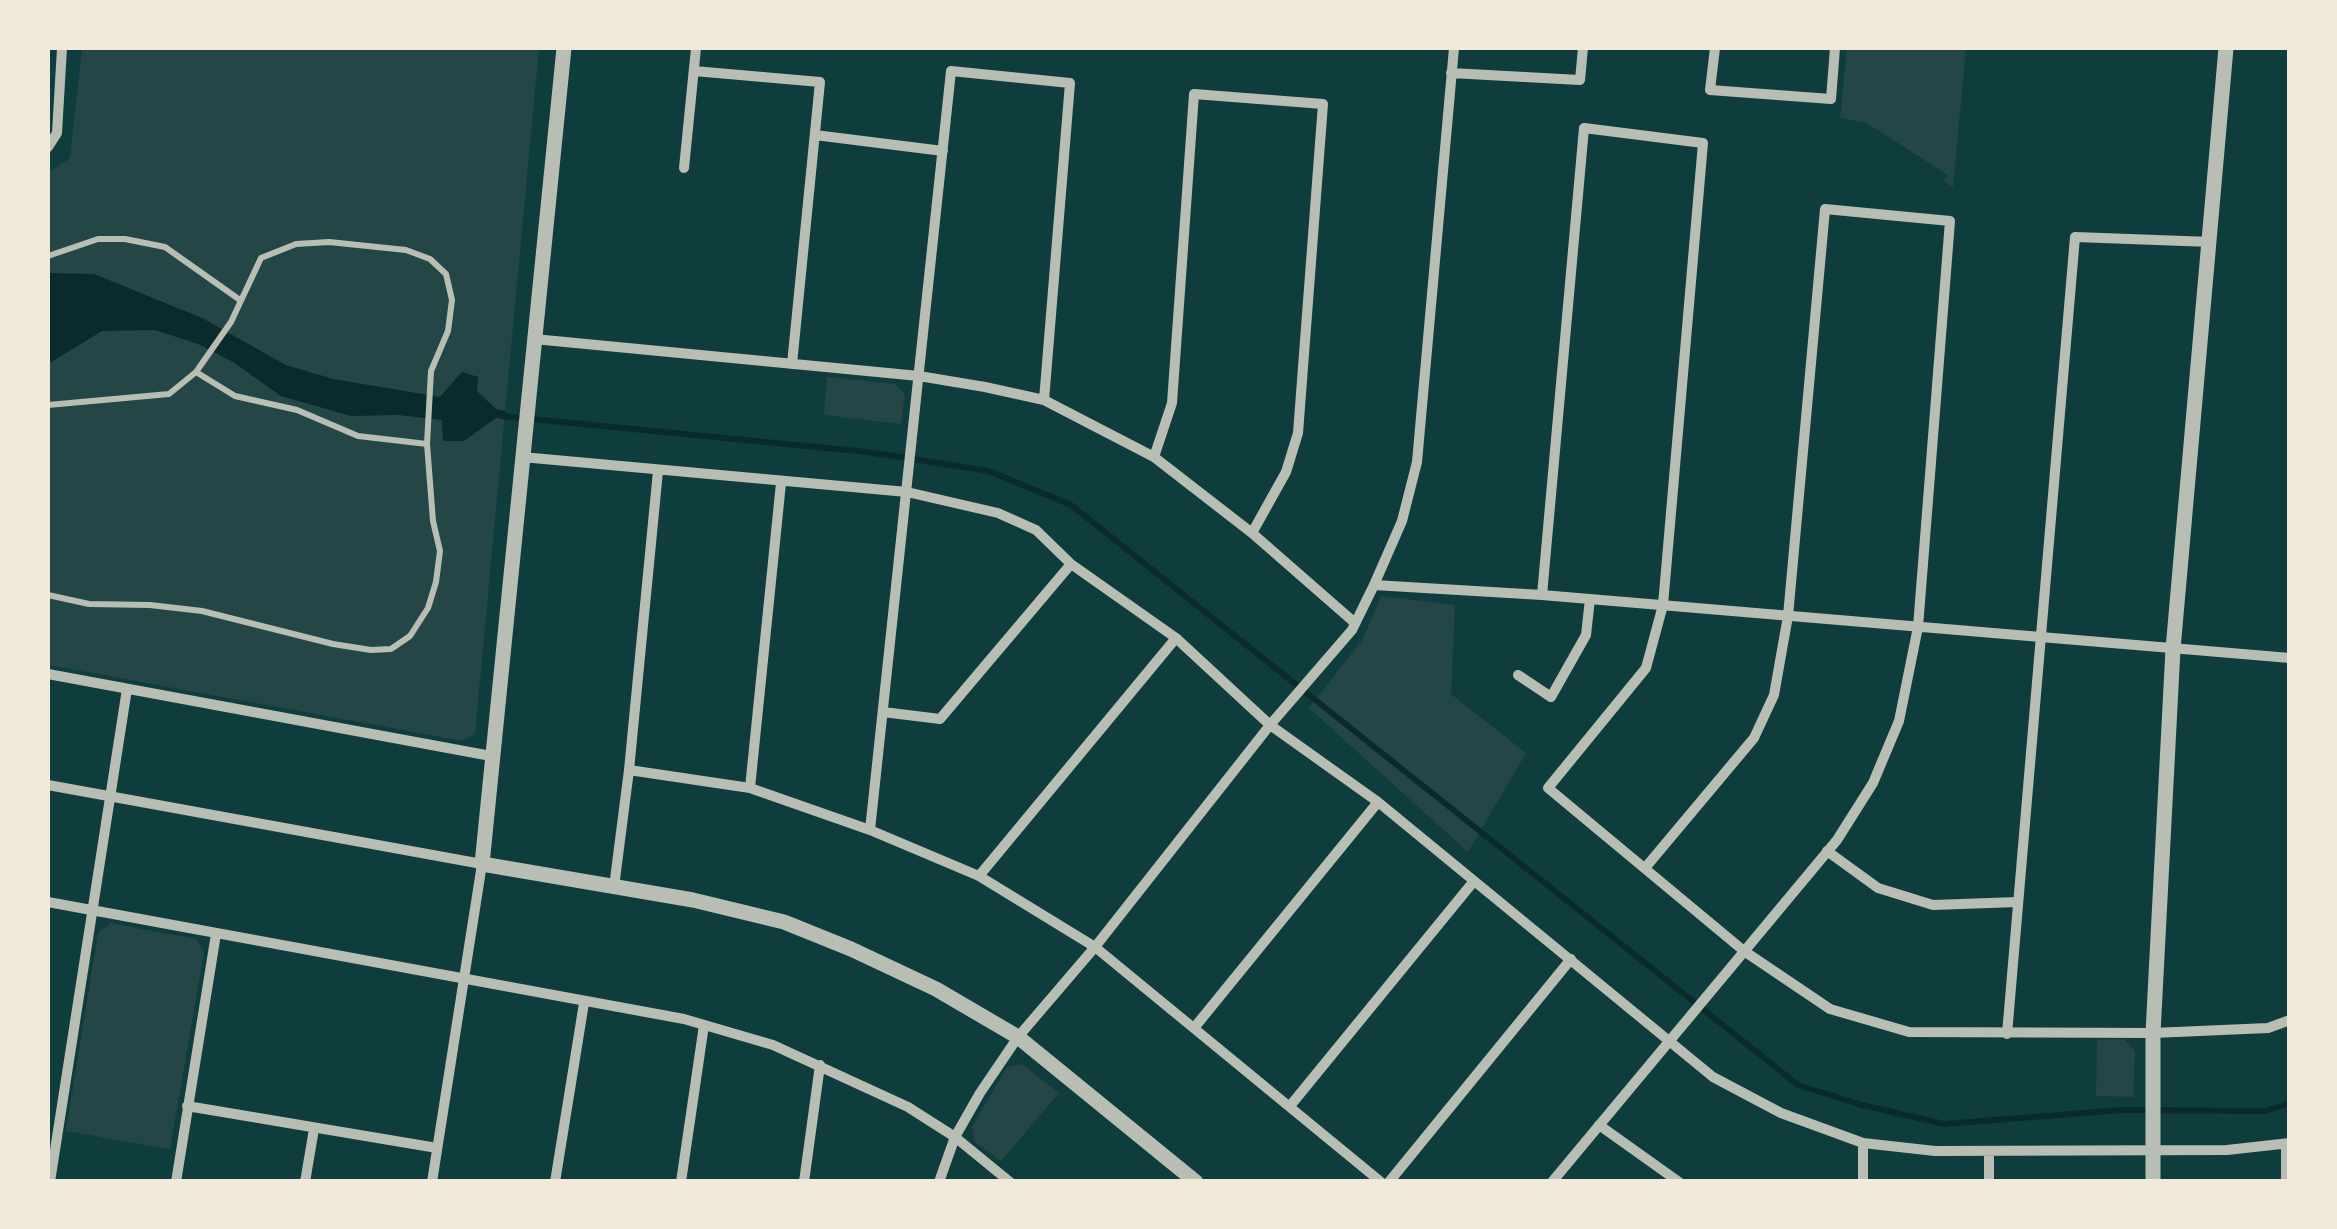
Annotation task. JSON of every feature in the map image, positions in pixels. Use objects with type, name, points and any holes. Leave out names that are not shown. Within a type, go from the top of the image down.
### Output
[{"type":"street","points":[[48,147],[57,133],[53,78],[62,48]]},
{"type":"street","points":[[432,1182],[482,864],[564,48]]},
{"type":"street","points":[[684,168],[696,48]]},
{"type":"street","points":[[939,1182],[955,1138],[1018,1036],[1095,947],[1355,624],[1374,585],[1402,521],[1417,462],[1454,48]]},
{"type":"street","points":[[1451,73],[1580,80],[1583,48]]},
{"type":"street","points":[[1714,48],[1710,90],[1831,99],[1835,48]]},
{"type":"street","points":[[2152,1182],[2153,1032],[2173,649],[2226,48]]},
{"type":"street","points":[[694,71],[820,82],[792,364]]},
{"type":"street","points":[[870,830],[951,71],[1070,83],[1044,400]]},
{"type":"street","points":[[1154,457],[1172,403],[1194,94],[1323,104],[1298,432],[1286,472],[1252,533]]},
{"type":"street","points":[[1542,595],[1584,128],[1702,143],[1664,605],[1646,668],[1548,788],[1744,951],[1830,1010],[1909,1032],[2153,1032],[2268,1028],[2290,1020]]},
{"type":"street","points":[[815,135],[943,151]]},
{"type":"street","points":[[1552,1182],[1827,851],[1873,783],[1899,721],[1918,627],[1950,221],[1825,209],[1788,616],[1774,695],[1754,738],[1645,868]]},
{"type":"street","points":[[2007,1034],[2075,237],[2211,242]]},
{"type":"street","points":[[534,339],[919,376],[1044,400],[1154,457],[1252,533],[1355,624]]},
{"type":"street","points":[[522,457],[907,492],[998,513],[1036,530],[1071,564],[1176,638],[1270,725],[1378,802],[1713,1077],[1764,1104],[1863,1142],[1935,1152],[2228,1150],[2288,1144],[2286,1182]]},
{"type":"street","points":[[614,887],[658,472]]},
{"type":"street","points":[[750,788],[781,483]]},
{"type":"street","points":[[883,712],[940,719],[1071,564]]},
{"type":"street","points":[[1374,585],[1542,595],[2290,658]]},
{"type":"street","points":[[1518,676],[1552,697],[1586,635],[1590,599]]},
{"type":"street","points":[[980,876],[1176,638]]},
{"type":"street","points":[[48,674],[491,756]]},
{"type":"street","points":[[50,1182],[127,689]]},
{"type":"street","points":[[629,770],[750,788],[870,830],[980,876],[1095,947],[1381,1182]]},
{"type":"street","points":[[48,785],[693,900],[784,922],[936,989],[1018,1036],[1196,1182]]},
{"type":"street","points":[[1194,1028],[1378,802]]},
{"type":"street","points":[[1827,851],[1878,888],[1932,905],[2018,902]]},
{"type":"street","points":[[1290,1106],[1474,880]]},
{"type":"street","points":[[48,902],[584,1002],[704,1026],[773,1045],[908,1107],[1010,1182]]},
{"type":"street","points":[[176,1182],[216,934]]},
{"type":"street","points":[[1389,1182],[1571,959]]},
{"type":"street","points":[[556,1182],[584,1002]]},
{"type":"street","points":[[681,1182],[704,1026]]},
{"type":"street","points":[[804,1182],[820,1065]]},
{"type":"street","points":[[187,1106],[437,1148]]},
{"type":"street","points":[[1598,1125],[1679,1182]]},
{"type":"street","points":[[305,1182],[314,1129]]},
{"type":"street","points":[[1863,1142],[1863,1182]]},
{"type":"street","points":[[1989,1152],[1989,1182]]},
{"type":"lane","points":[[48,256],[98,239],[125,239],[165,247],[240,300]]},
{"type":"lane","points":[[48,405],[169,394],[196,372],[231,322],[261,258],[296,244],[375,244],[406,250],[430,259],[446,274],[452,300],[448,331],[432,371],[427,444],[432,521],[440,551],[428,608],[410,636],[390,649],[372,650],[202,611],[89,604],[48,595]]},
{"type":"lane","points":[[196,372],[234,396],[297,410],[358,436],[427,444]]},
{"type":"shaded area","points":[[82,48],[539,48],[475,734],[463,741],[48,665],[48,173],[70,158]]},
{"type":"shaded area","points":[[1847,48],[1966,48],[1953,187],[1944,181],[1948,175],[1865,122],[1840,118]]},
{"type":"shaded area","points":[[48,273],[94,274],[202,318],[286,365],[333,379],[440,397],[462,372],[478,377],[477,391],[496,409],[506,411],[505,418],[496,418],[464,441],[443,441],[442,420],[398,415],[351,416],[281,396],[233,362],[198,344],[155,330],[102,331],[48,364]]},
{"type":"shaded area","points":[[827,377],[895,384],[905,395],[901,424],[824,415]]},
{"type":"shaded area","points":[[1381,596],[1455,605],[1451,694],[1526,753],[1468,852],[1309,708],[1363,639]]},
{"type":"shaded area","points":[[111,923],[196,939],[204,952],[170,1149],[66,1131],[98,933]]},
{"type":"shaded area","points":[[2124,1039],[2135,1051],[2133,1097],[2096,1096],[2097,1040]]},
{"type":"shaded area","points":[[1022,1064],[1059,1093],[1001,1161],[975,1142],[972,1127],[1007,1067]]},
{"type":"waterway","points":[[501,416],[867,452],[989,471],[1071,505],[1798,1085],[1944,1124],[2122,1110],[2265,1111],[2290,1103]]}]
